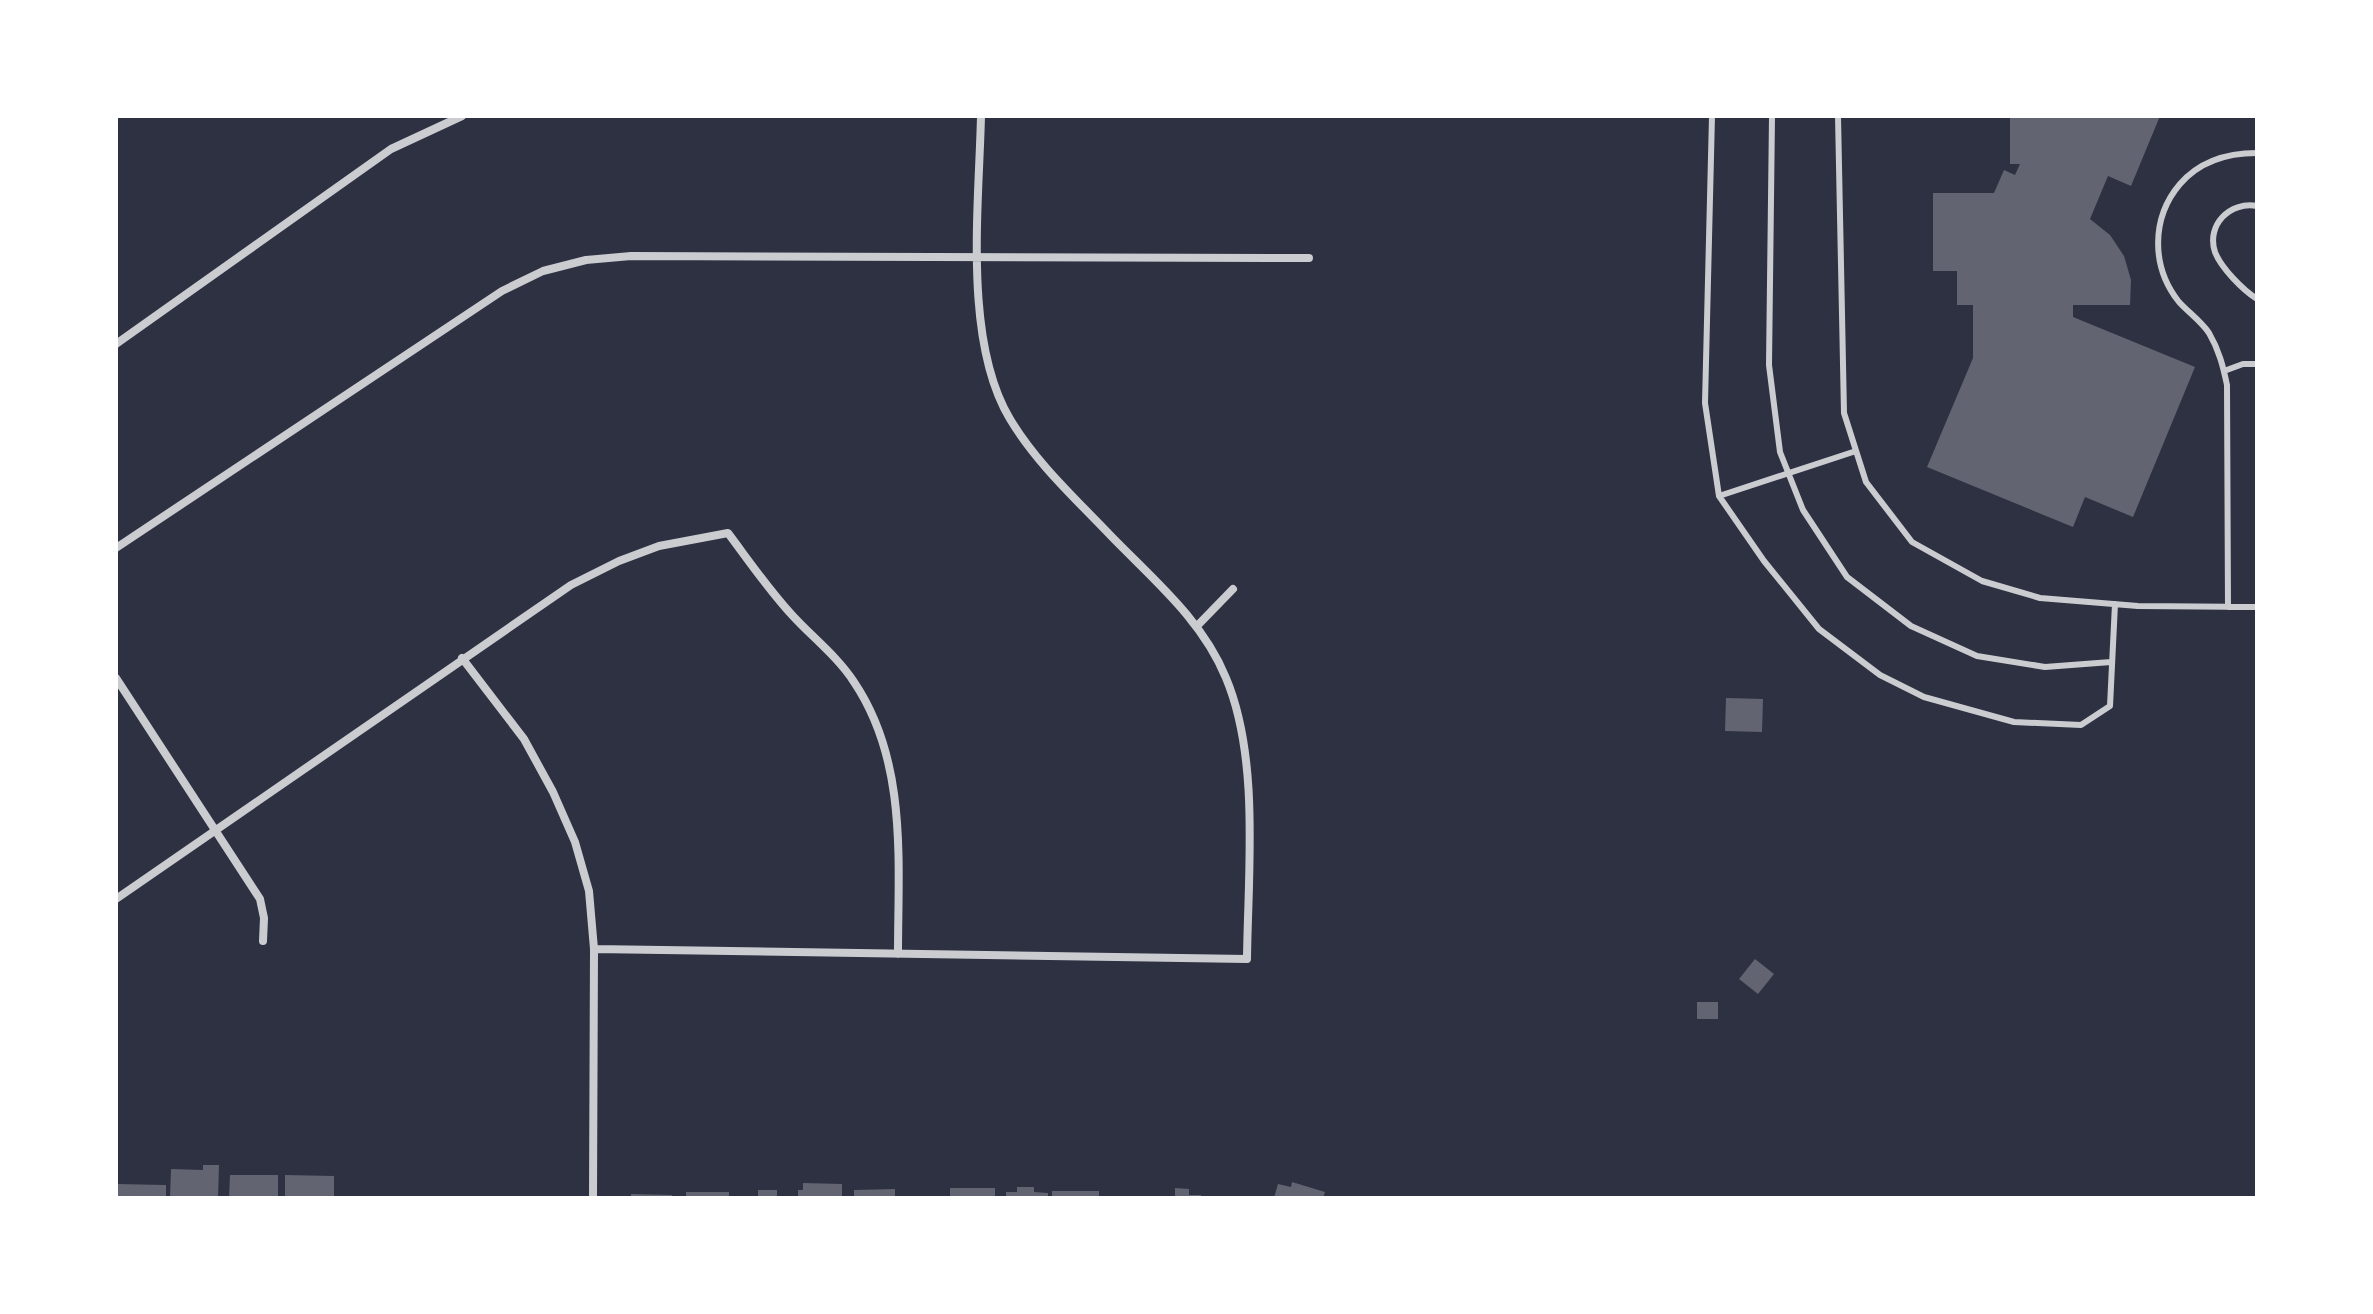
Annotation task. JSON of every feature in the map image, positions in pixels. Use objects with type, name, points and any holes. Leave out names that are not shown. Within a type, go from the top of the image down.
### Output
[{"type":"street","points":[[116,344],[391,149],[462,116]]},
{"type":"street","points":[[594,949],[1247,959],[1248,800],[1245,746],[1226,678],[1198,625],[1051,473],[1009,418],[984,356],[977,292],[981,116]]},
{"type":"street","points":[[116,548],[502,291],[543,271],[586,260],[631,256],[1309,258]]},
{"type":"street","points":[[116,899],[571,585],[619,561],[659,546],[728,533],[764,583],[853,680],[876,721],[892,774],[897,828],[898,954]]},
{"type":"street","points":[[1198,625],[1233,589]]},
{"type":"street","points":[[462,658],[524,739],[553,792],[575,842],[589,891],[594,949],[593,1198]]},
{"type":"street","points":[[116,678],[260,899],[264,918],[263,941]]},
{"type":"lane","points":[[1712,116],[1705,403],[1719,496],[1764,561],[1819,629],[1880,675],[1924,697],[2014,722],[2081,725],[2110,706],[2115,604]]},
{"type":"lane","points":[[1772,116],[1769,365],[1780,452],[1803,510],[1847,577],[1911,626],[1977,656],[2045,667],[2111,662]]},
{"type":"lane","points":[[1838,116],[1844,413],[1866,482],[1912,542],[1982,581],[2040,598],[2115,604],[2257,607]]},
{"type":"lane","points":[[2228,607],[2227,385],[2219,353],[2207,330],[2182,305],[2164,277],[2159,260],[2159,226],[2172,194],[2195,170],[2226,156],[2257,153]]},
{"type":"lane","points":[[2257,206],[2241,206],[2224,214],[2214,231],[2213,241],[2219,259],[2257,299]]},
{"type":"lane","points":[[2224,371],[2243,364],[2257,364]]},
{"type":"lane","points":[[1719,496],[1856,451]]},
{"type":"building","points":[[2010,116],[2160,116],[2131,186],[2108,176],[2090,219],[2110,235],[2124,256],[2131,280],[2130,305],[2073,305],[2073,317],[2195,367],[2133,517],[2085,497],[2073,527],[1927,467],[1973,358],[1973,305],[1957,305],[1957,271],[1933,271],[1933,193],[1994,193],[2004,170],[2015,175],[2020,164],[2010,164]]},
{"type":"building","points":[[1726,698],[1763,699],[1762,732],[1725,731]]},
{"type":"building","points":[[1755,959],[1774,974],[1758,994],[1739,979]]},
{"type":"building","points":[[1697,1002],[1718,1002],[1718,1019],[1697,1019]]},
{"type":"building","points":[[203,1165],[219,1165],[218,1198],[170,1198],[171,1169],[203,1170]]},
{"type":"building","points":[[230,1175],[278,1175],[278,1198],[229,1198]]},
{"type":"building","points":[[285,1175],[334,1176],[334,1198],[285,1198]]},
{"type":"building","points":[[1292,1182],[1325,1192],[1323,1198],[1274,1198],[1278,1184],[1291,1187]]},
{"type":"building","points":[[803,1183],[842,1184],[842,1198],[798,1198],[798,1190],[803,1190]]},
{"type":"building","points":[[117,1184],[166,1185],[166,1198],[117,1198]]},
{"type":"building","points":[[1017,1187],[1034,1187],[1034,1192],[1048,1193],[1048,1198],[1006,1198],[1006,1192],[1017,1192]]},
{"type":"building","points":[[950,1188],[995,1188],[995,1198],[950,1198]]},
{"type":"building","points":[[1175,1188],[1189,1189],[1189,1195],[1201,1195],[1201,1198],[1175,1198]]},
{"type":"building","points":[[895,1189],[895,1198],[854,1198],[854,1190]]},
{"type":"building","points":[[758,1190],[777,1190],[777,1198],[758,1198]]},
{"type":"building","points":[[1052,1191],[1099,1191],[1099,1198],[1052,1198]]},
{"type":"building","points":[[686,1192],[729,1192],[729,1198],[686,1198]]},
{"type":"building","points":[[631,1194],[672,1195],[672,1198],[631,1198]]}]
